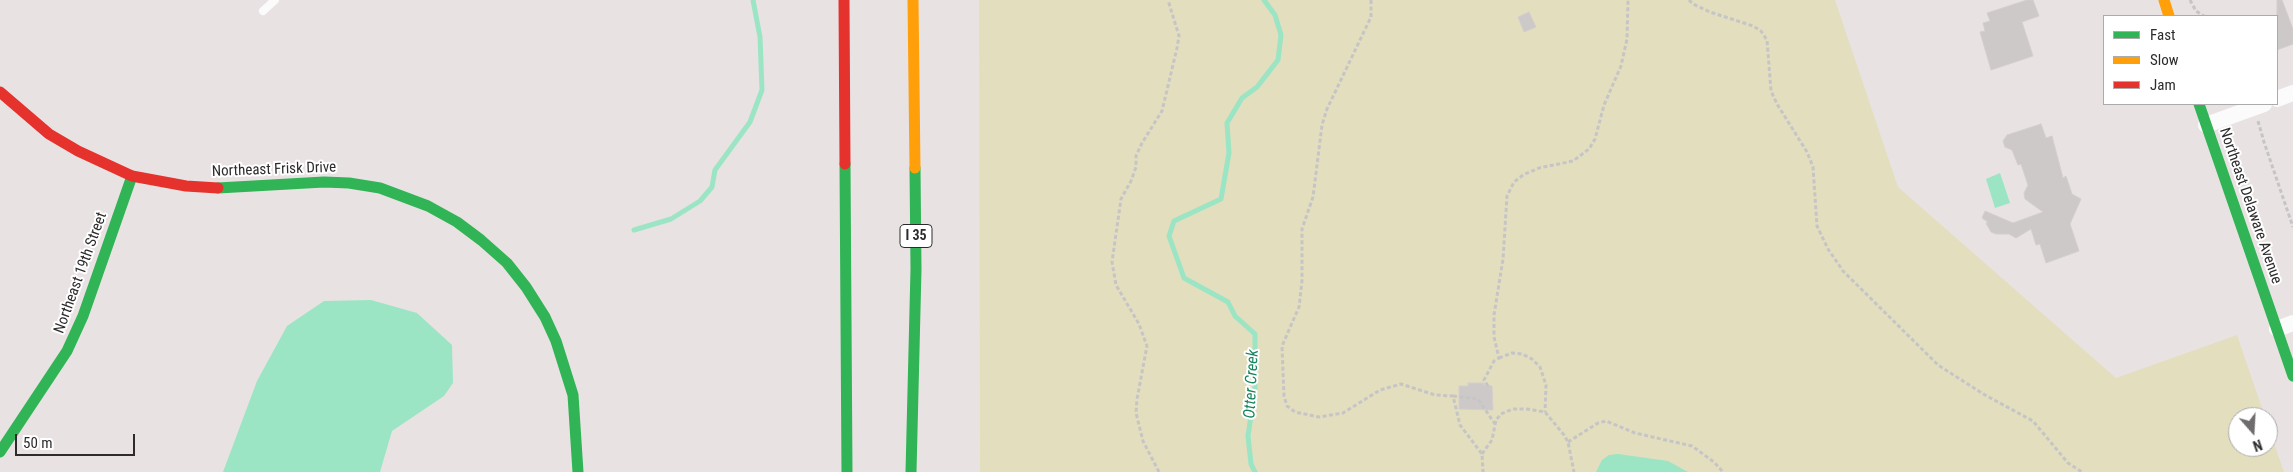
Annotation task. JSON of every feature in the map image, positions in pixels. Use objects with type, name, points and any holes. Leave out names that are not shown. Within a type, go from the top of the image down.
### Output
[{"type":"main road","points":[[844,0],[847,472]]},
{"type":"main road","name":"I 35","points":[[911,472],[916,269],[913,0]]},
{"type":"main road","points":[[2164,0],[2169,15]]},
{"type":"main road","name":"Northeast Frisk Drive","points":[[0,92],[49,134],[78,152],[132,176],[186,186],[227,189],[324,182],[349,183],[380,188],[404,196],[428,206],[457,222],[481,240],[507,264],[526,288],[553,333],[566,366],[573,395],[578,472]]},
{"type":"main road","name":"Northeast Delaware Avenue","points":[[2199,105],[2293,376]]},
{"type":"main road","name":"Northeast 19th Street","points":[[0,452],[67,351],[83,316],[132,176]]},
{"type":"street","points":[[2278,99],[2293,93]]},
{"type":"street","points":[[2206,125],[2259,106]]},
{"type":"street","points":[[2277,329],[2293,323]]},
{"type":"lane","points":[[264,11],[275,0]]},
{"type":"path","points":[[1159,472],[1143,441],[1137,420],[1137,399],[1147,346],[1140,324],[1116,285],[1112,262],[1118,208],[1136,167],[1136,156],[1162,111],[1177,48],[1179,36],[1168,0]]},
{"type":"path","points":[[1371,0],[1371,17],[1326,109],[1322,125],[1313,197],[1302,229],[1302,280],[1299,307],[1282,346],[1284,396],[1287,406],[1295,412],[1319,417],[1343,413],[1380,390],[1400,384],[1435,395],[1478,399],[1495,424]]},
{"type":"path","points":[[1499,358],[1494,337],[1494,316],[1503,259],[1508,196],[1514,182],[1523,175],[1539,168],[1572,161],[1589,149],[1595,140],[1604,105],[1621,66],[1628,28],[1628,0]]},
{"type":"path","points":[[1689,0],[1710,12],[1753,26],[1761,31],[1767,40],[1771,91],[1776,104],[1807,152],[1813,167],[1817,226],[1828,249],[1843,271],[1938,365],[1985,395],[2032,421],[2068,462],[2082,472]]},
{"type":"path","points":[[2190,0],[2196,11],[2202,15]]},
{"type":"path","points":[[2259,106],[2293,227]]},
{"type":"path","points":[[1488,386],[1484,380],[1494,361],[1512,353],[1522,354],[1532,359],[1540,367],[1546,385],[1545,412],[1568,442],[1574,460],[1574,472]]},
{"type":"path","points":[[1453,396],[1460,425],[1482,454],[1483,472]]},
{"type":"path","points":[[1482,454],[1492,440],[1495,424],[1501,414],[1513,409],[1527,408],[1545,412]]},
{"type":"path","points":[[1568,442],[1598,423],[1606,421],[1635,433],[1692,446],[1714,462],[1723,472]]},
{"type":"shaded area","points":[[979,0],[1835,0],[1898,187],[2116,378],[2237,335],[2262,407],[2228,407],[2228,457],[2278,457],[2278,455],[2284,472],[980,472]]},
{"type":"shaded area","points":[[2000,173],[2010,203],[1995,208],[1986,179]]},
{"type":"shaded area","points":[[371,300],[417,313],[452,345],[453,383],[444,396],[392,431],[380,472],[223,472],[257,381],[287,326],[324,301]]},
{"type":"shaded area","points":[[1618,454],[1668,461],[1688,472],[1596,472],[1602,460],[1609,455]]},
{"type":"building","points":[[2027,0],[2033,0],[2039,16],[2022,22],[2033,56],[1991,70],[1980,32],[1985,31],[1983,23],[1990,21],[1987,13]]},
{"type":"building","points":[[2277,0],[2282,0],[2293,29],[2293,44],[2278,50],[2278,15]]},
{"type":"building","points":[[1529,12],[1536,27],[1524,32],[1518,17]]},
{"type":"building","points":[[2041,124],[2046,138],[2052,136],[2063,178],[2066,176],[2072,194],[2081,199],[2070,224],[2079,251],[2046,263],[2040,244],[2036,245],[2031,229],[2016,238],[2009,234],[1996,234],[1991,232],[1986,223],[1988,222],[1982,218],[1985,211],[2013,223],[2043,212],[2025,199],[2024,193],[2028,185],[2021,164],[2018,165],[2012,150],[2005,147],[2003,141],[2007,135]]},
{"type":"building","points":[[1468,383],[1484,383],[1484,385],[1492,386],[1493,410],[1459,409],[1459,386],[1468,386]]},
{"type":"waterway","points":[[634,230],[671,219],[700,201],[712,187],[715,170],[750,122],[762,90],[760,37],[753,0]]},
{"type":"waterway","name":"Otter Creek","points":[[1255,472],[1251,464],[1248,436],[1255,388],[1255,334],[1235,316],[1228,302],[1184,278],[1169,236],[1174,221],[1221,199],[1229,153],[1227,123],[1242,98],[1257,87],[1278,60],[1281,35],[1275,15],[1264,0]]},
{"type":"traffic: fast","points":[[2199,105],[2293,376]]},
{"type":"traffic: fast","points":[[845,164],[847,472]]},
{"type":"traffic: fast","points":[[911,472],[916,269],[915,168]]},
{"type":"traffic: fast","points":[[0,452],[67,351],[83,316],[132,176]]},
{"type":"traffic: fast","points":[[218,188],[324,182],[349,183],[380,188],[428,206],[457,222],[481,240],[507,263],[526,287],[545,317],[556,341],[573,395],[578,472]]},
{"type":"traffic: slow","points":[[913,0],[915,168]]},
{"type":"traffic: slow","points":[[2164,0],[2169,15]]},
{"type":"traffic: jam","points":[[844,0],[845,164]]},
{"type":"traffic: jam","points":[[0,92],[49,134],[78,151],[132,176],[186,186],[218,188]]}]
